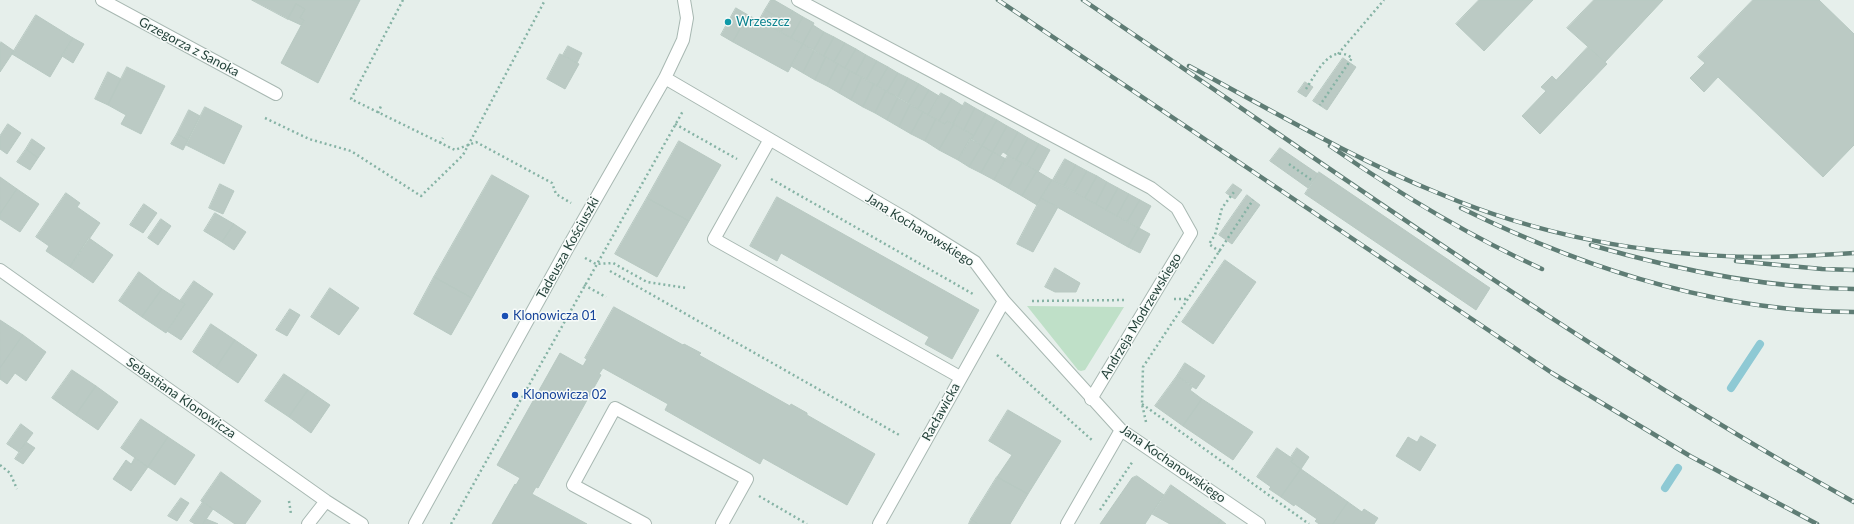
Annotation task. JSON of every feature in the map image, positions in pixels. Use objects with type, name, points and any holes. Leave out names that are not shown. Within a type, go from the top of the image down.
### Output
[{"type":"street","name":"Grzegorza z Sanoka","points":[[102,0],[276,94]]},
{"type":"street","points":[[664,78],[683,40],[686,18],[684,0]]},
{"type":"street","name":"Andrzeja Modrzewskiego","points":[[798,0],[1151,188],[1176,208],[1191,233],[1091,398]]},
{"type":"street","name":"Jana Kochanowskiego","points":[[664,78],[769,141],[885,207],[975,262],[1004,301],[1121,430],[1144,444],[1259,524]]},
{"type":"street","name":"Tadeusza Kościuszki","points":[[415,524],[526,326],[567,249],[664,78]]},
{"type":"street","points":[[769,141],[714,239],[960,377]]},
{"type":"street","name":"Sebastiana Klonowicza","points":[[0,270],[326,501],[362,524]]},
{"type":"street","name":"Racławicka","points":[[879,524],[960,377],[1004,301]]},
{"type":"street","points":[[644,524],[573,486],[615,408],[747,479],[722,524]]},
{"type":"street","points":[[1067,524],[1121,430]]},
{"type":"street","points":[[308,524],[326,501]]},
{"type":"path","points":[[403,0],[351,99],[454,150],[476,142],[552,183],[556,194],[572,203]]},
{"type":"path","points":[[265,118],[309,138],[351,151],[421,196],[463,155],[545,0]]},
{"type":"path","points":[[1338,54],[1384,0]]},
{"type":"path","points":[[1306,90],[1327,59],[1332,55],[1338,54],[1352,58],[1320,105]]},
{"type":"path","points":[[451,524],[692,94]]},
{"type":"path","points":[[378,113],[381,106]]},
{"type":"path","points":[[675,124],[986,302],[1150,300]]},
{"type":"path","points":[[440,143],[443,138]]},
{"type":"path","points":[[1289,164],[1313,181]]},
{"type":"path","points":[[1220,252],[1209,244],[1215,235],[1222,208],[1234,192]]},
{"type":"path","points":[[1100,511],[1144,444],[1147,426],[1142,404],[1143,367],[1253,200]]},
{"type":"path","points":[[596,264],[613,263],[647,282],[687,288]]},
{"type":"path","points":[[610,271],[901,436]]},
{"type":"path","points":[[584,285],[606,297]]},
{"type":"path","points":[[983,337],[1000,359],[1094,442]]},
{"type":"path","points":[[1142,404],[1309,524]]},
{"type":"path","points":[[0,465],[10,473],[17,488]]},
{"type":"path","points":[[742,487],[807,524]]},
{"type":"green space","points":[[1027,306],[1124,307],[1085,370],[1081,371],[1078,370]]},
{"type":"building","points":[[252,0],[360,0],[318,83],[281,63],[304,20],[300,18],[305,9],[296,4],[288,19]]},
{"type":"building","points":[[771,0],[774,0],[793,11],[787,22],[765,10]]},
{"type":"building","points":[[1479,0],[1533,0],[1484,51],[1456,24]]},
{"type":"building","points":[[1594,0],[1663,0],[1605,62],[1567,28]]},
{"type":"building","points":[[1753,0],[1819,0],[1854,34],[1854,145],[1823,177],[1718,77],[1704,92],[1690,78],[1705,63],[1698,57]]},
{"type":"building","points":[[296,4],[305,9],[300,18],[304,20],[301,25],[288,19]]},
{"type":"building","points":[[736,8],[748,15],[733,42],[721,35]]},
{"type":"building","points":[[765,10],[787,22],[781,32],[759,21]]},
{"type":"building","points":[[793,11],[803,17],[791,38],[781,32]]},
{"type":"building","points":[[36,15],[73,38],[50,77],[12,54]]},
{"type":"building","points":[[748,15],[803,44],[788,72],[733,42]]},
{"type":"building","points":[[803,17],[814,23],[803,44],[791,38]]},
{"type":"building","points":[[813,25],[824,32],[814,50],[803,44]]},
{"type":"building","points":[[824,32],[834,37],[824,56],[814,50]]},
{"type":"building","points":[[834,37],[845,43],[834,62],[824,56]]},
{"type":"building","points":[[73,38],[84,44],[73,63],[62,56]]},
{"type":"building","points":[[1,42],[14,51],[0,72],[0,43]]},
{"type":"building","points":[[845,43],[856,49],[845,68],[834,62]]},
{"type":"building","points":[[803,44],[814,51],[803,73],[791,66]]},
{"type":"building","points":[[568,46],[582,53],[577,63],[563,55]]},
{"type":"building","points":[[1588,47],[1607,64],[1540,134],[1522,116],[1546,91],[1541,87],[1552,76],[1556,80]]},
{"type":"building","points":[[856,49],[866,55],[856,74],[845,68]]},
{"type":"building","points":[[814,51],[826,57],[815,80],[803,73]]},
{"type":"building","points":[[560,54],[579,64],[565,89],[547,79]]},
{"type":"building","points":[[866,55],[877,61],[866,80],[856,74]]},
{"type":"building","points":[[826,57],[838,64],[827,86],[815,80]]},
{"type":"building","points":[[1343,58],[1356,67],[1327,110],[1313,101]]},
{"type":"building","points":[[877,61],[888,67],[877,86],[866,80]]},
{"type":"building","points":[[838,64],[850,71],[839,93],[827,86]]},
{"type":"building","points":[[127,67],[165,86],[141,134],[121,124],[126,115],[108,105]]},
{"type":"building","points":[[888,67],[898,73],[887,92],[877,86]]},
{"type":"building","points":[[850,71],[862,77],[851,100],[839,93]]},
{"type":"building","points":[[108,72],[121,79],[108,105],[95,99]]},
{"type":"building","points":[[898,73],[908,78],[898,97],[887,92]]},
{"type":"building","points":[[862,77],[874,84],[863,107],[851,100]]},
{"type":"building","points":[[908,78],[919,84],[908,103],[898,97]]},
{"type":"building","points":[[1305,82],[1313,87],[1306,97],[1298,92]]},
{"type":"building","points":[[874,84],[886,91],[875,113],[863,107]]},
{"type":"building","points":[[919,84],[929,90],[918,109],[908,103]]},
{"type":"building","points":[[929,90],[939,96],[928,115],[918,109]]},
{"type":"building","points":[[886,91],[898,98],[887,120],[875,113]]},
{"type":"building","points":[[941,93],[952,99],[939,121],[928,115]]},
{"type":"building","points":[[898,98],[910,105],[899,127],[887,120]]},
{"type":"building","points":[[952,99],[963,106],[953,124],[947,121],[945,124],[939,121]]},
{"type":"building","points":[[965,102],[975,108],[964,130],[953,124]]},
{"type":"building","points":[[910,105],[923,112],[911,134],[899,127]]},
{"type":"building","points":[[205,107],[242,126],[224,164],[186,145]]},
{"type":"building","points":[[975,108],[986,114],[972,139],[970,139],[973,135],[964,130]]},
{"type":"building","points":[[189,110],[200,116],[188,140],[177,134]]},
{"type":"building","points":[[923,112],[936,119],[925,141],[911,134]]},
{"type":"building","points":[[986,114],[997,120],[982,146],[972,139]]},
{"type":"building","points":[[936,119],[945,124],[947,121],[954,124],[939,150],[925,141]]},
{"type":"building","points":[[997,120],[1007,126],[993,152],[982,146]]},
{"type":"building","points":[[8,124],[21,133],[7,154],[0,149],[0,136]]},
{"type":"building","points":[[954,124],[973,135],[958,160],[939,150]]},
{"type":"building","points":[[1007,126],[1018,132],[1006,154],[1003,152],[1000,156],[993,152]]},
{"type":"building","points":[[1018,132],[1028,138],[1016,160],[1006,154]]},
{"type":"building","points":[[177,134],[188,140],[183,150],[171,144]]},
{"type":"building","points":[[1028,138],[1039,144],[1027,165],[1016,160]]},
{"type":"building","points":[[32,139],[45,148],[38,158],[26,149]]},
{"type":"building","points":[[970,139],[982,146],[969,167],[958,160]]},
{"type":"building","points":[[679,141],[721,165],[689,221],[647,198]]},
{"type":"building","points":[[1039,144],[1050,150],[1038,172],[1027,165]]},
{"type":"building","points":[[982,146],[993,152],[981,173],[969,167]]},
{"type":"building","points":[[1280,148],[1318,174],[1308,188],[1270,161]]},
{"type":"building","points":[[26,149],[38,158],[30,170],[17,162]]},
{"type":"building","points":[[993,152],[1006,159],[994,180],[981,173]]},
{"type":"building","points":[[1008,155],[1022,163],[1008,188],[994,180]]},
{"type":"building","points":[[1065,159],[1076,165],[1064,186],[1053,180]]},
{"type":"building","points":[[1022,163],[1037,171],[1022,196],[1008,188]]},
{"type":"building","points":[[1076,165],[1087,171],[1075,192],[1064,186]]},
{"type":"building","points":[[1037,171],[1052,180],[1037,205],[1022,196]]},
{"type":"building","points":[[1087,171],[1097,176],[1085,198],[1075,192]]},
{"type":"building","points":[[1319,172],[1490,288],[1476,310],[1305,194]]},
{"type":"building","points":[[492,175],[529,196],[472,298],[434,277]]},
{"type":"building","points":[[1097,176],[1107,182],[1096,204],[1085,198]]},
{"type":"building","points":[[0,177],[17,189],[0,214]]},
{"type":"building","points":[[1052,180],[1139,228],[1128,247],[1041,198]]},
{"type":"building","points":[[1107,182],[1118,188],[1106,210],[1096,204]]},
{"type":"building","points":[[220,184],[234,191],[223,214],[209,208]]},
{"type":"building","points":[[1233,184],[1242,190],[1235,199],[1226,193]]},
{"type":"building","points":[[1118,188],[1129,194],[1117,216],[1106,210]]},
{"type":"building","points":[[17,189],[39,204],[20,232],[0,219],[0,214]]},
{"type":"building","points":[[66,193],[80,203],[77,207],[100,223],[70,267],[46,251],[49,246],[36,237]]},
{"type":"building","points":[[1129,194],[1140,200],[1127,222],[1117,216]]},
{"type":"building","points":[[1247,195],[1260,205],[1232,244],[1219,235]]},
{"type":"building","points":[[777,197],[979,310],[952,359],[925,344],[929,337],[781,253],[777,261],[750,246]]},
{"type":"building","points":[[647,198],[689,221],[657,277],[615,254]]},
{"type":"building","points":[[1041,198],[1058,207],[1033,252],[1017,244]]},
{"type":"building","points":[[1140,200],[1151,206],[1139,228],[1127,222]]},
{"type":"building","points":[[144,204],[157,213],[143,233],[130,225]]},
{"type":"building","points":[[215,213],[234,224],[222,242],[204,231]]},
{"type":"building","points":[[161,219],[171,226],[158,245],[148,238]]},
{"type":"building","points":[[234,224],[246,232],[234,250],[222,242]]},
{"type":"building","points":[[1139,228],[1150,234],[1140,253],[1128,247]]},
{"type":"building","points":[[89,238],[113,255],[93,283],[70,267]]},
{"type":"building","points":[[1225,260],[1256,282],[1213,344],[1182,322]]},
{"type":"building","points":[[1055,268],[1080,283],[1076,292],[1055,292],[1045,287]]},
{"type":"building","points":[[139,272],[162,289],[142,317],[119,301]]},
{"type":"building","points":[[434,277],[472,298],[451,335],[414,314]]},
{"type":"building","points":[[194,281],[213,294],[181,340],[167,331],[185,304],[180,301]]},
{"type":"building","points":[[330,288],[359,308],[339,335],[311,317]]},
{"type":"building","points":[[162,289],[185,304],[166,333],[142,317]]},
{"type":"building","points":[[614,307],[683,345],[684,344],[701,353],[699,355],[790,406],[791,404],[807,413],[807,415],[875,454],[847,505],[763,458],[760,464],[665,410],[668,404],[603,368],[599,374],[601,375],[538,488],[536,487],[532,494],[587,524],[492,524],[520,478],[497,465],[560,353],[583,366],[587,359],[585,358]]},
{"type":"building","points":[[290,309],[300,315],[287,336],[276,330]]},
{"type":"building","points":[[0,320],[23,335],[0,368]]},
{"type":"building","points":[[211,324],[235,340],[216,368],[193,352]]},
{"type":"building","points":[[23,335],[46,352],[26,381],[15,373],[7,384],[0,379],[0,368]]},
{"type":"building","points":[[235,340],[257,355],[238,383],[216,368]]},
{"type":"building","points":[[1185,363],[1205,376],[1196,389],[1177,376]]},
{"type":"building","points":[[72,370],[96,386],[76,415],[52,398]]},
{"type":"building","points":[[284,374],[308,390],[289,417],[265,401]]},
{"type":"building","points":[[1177,376],[1193,386],[1190,390],[1202,399],[1183,426],[1155,406]]},
{"type":"building","points":[[96,386],[118,402],[98,430],[76,415]]},
{"type":"building","points":[[308,390],[330,405],[311,433],[289,417]]},
{"type":"building","points":[[1202,399],[1253,432],[1233,460],[1183,426]]},
{"type":"building","points":[[1008,410],[1061,441],[1028,494],[997,477],[1012,455],[989,441]]},
{"type":"building","points":[[141,419],[168,437],[148,467],[121,448]]},
{"type":"building","points":[[21,424],[33,433],[19,452],[7,444]]},
{"type":"building","points":[[1421,436],[1436,445],[1420,471],[1396,456],[1408,437],[1417,442]]},
{"type":"building","points":[[168,437],[195,455],[175,485],[148,467]]},
{"type":"building","points":[[26,442],[35,448],[23,464],[15,459]]},
{"type":"building","points":[[1277,448],[1293,459],[1291,462],[1301,469],[1281,497],[1269,489],[1271,487],[1257,477]]},
{"type":"building","points":[[1297,448],[1309,457],[1301,469],[1291,462],[1293,459],[1291,457]]},
{"type":"building","points":[[135,458],[148,467],[131,491],[113,479],[126,460],[131,464]]},
{"type":"building","points":[[1301,469],[1348,502],[1333,524],[1319,524],[1315,521],[1317,519],[1295,504],[1294,506],[1281,497]]},
{"type":"building","points":[[221,472],[261,501],[245,524],[235,524],[201,501]]},
{"type":"building","points":[[1137,476],[1164,495],[1145,524],[1100,524],[1132,478]]},
{"type":"building","points":[[997,477],[1028,494],[1010,524],[978,524],[971,519]]},
{"type":"building","points":[[1171,485],[1221,520],[1218,524],[1170,524],[1152,514]]},
{"type":"building","points":[[181,498],[189,503],[177,521],[168,516]]},
{"type":"building","points":[[203,502],[213,509],[203,524],[195,524],[190,521]]},
{"type":"building","points":[[1348,502],[1362,512],[1364,509],[1378,518],[1374,524],[1333,524]]},
{"type":"building","points":[[206,519],[216,523],[218,524],[203,524]]},
{"type":"building","points":[[971,519],[978,524],[969,524]]},
{"type":"building","points":[[1221,520],[1226,524],[1218,524]]},
{"type":"waterway","points":[[1731,388],[1760,344]]},
{"type":"waterway","points":[[1665,488],[1678,468]]},
{"type":"railway","points":[[998,0],[1552,373],[1690,456],[1817,524]]},
{"type":"railway","points":[[1083,0],[1463,260],[1559,323],[1754,445],[1854,502]]},
{"type":"railway","points":[[1189,66],[1374,165],[1438,193],[1515,221],[1595,241],[1677,253],[1759,257],[1854,253]]},
{"type":"railway","points":[[1330,146],[1407,197],[1460,228],[1542,269]]},
{"type":"railway","points":[[1461,208],[1507,230],[1555,250],[1652,282],[1702,295],[1752,304],[1803,310],[1854,312]]},
{"type":"railway","points":[[1591,245],[1688,270],[1721,276],[1787,285],[1854,289]]},
{"type":"railway","points":[[1736,261],[1822,269],[1854,270]]},
{"type":"place","name":"Wrzeszcz","points":[[728,22]]},
{"type":"place","name":"Klonowicza 01","points":[[505,316]]},
{"type":"place","name":"Klonowicza 02","points":[[515,395]]}]
